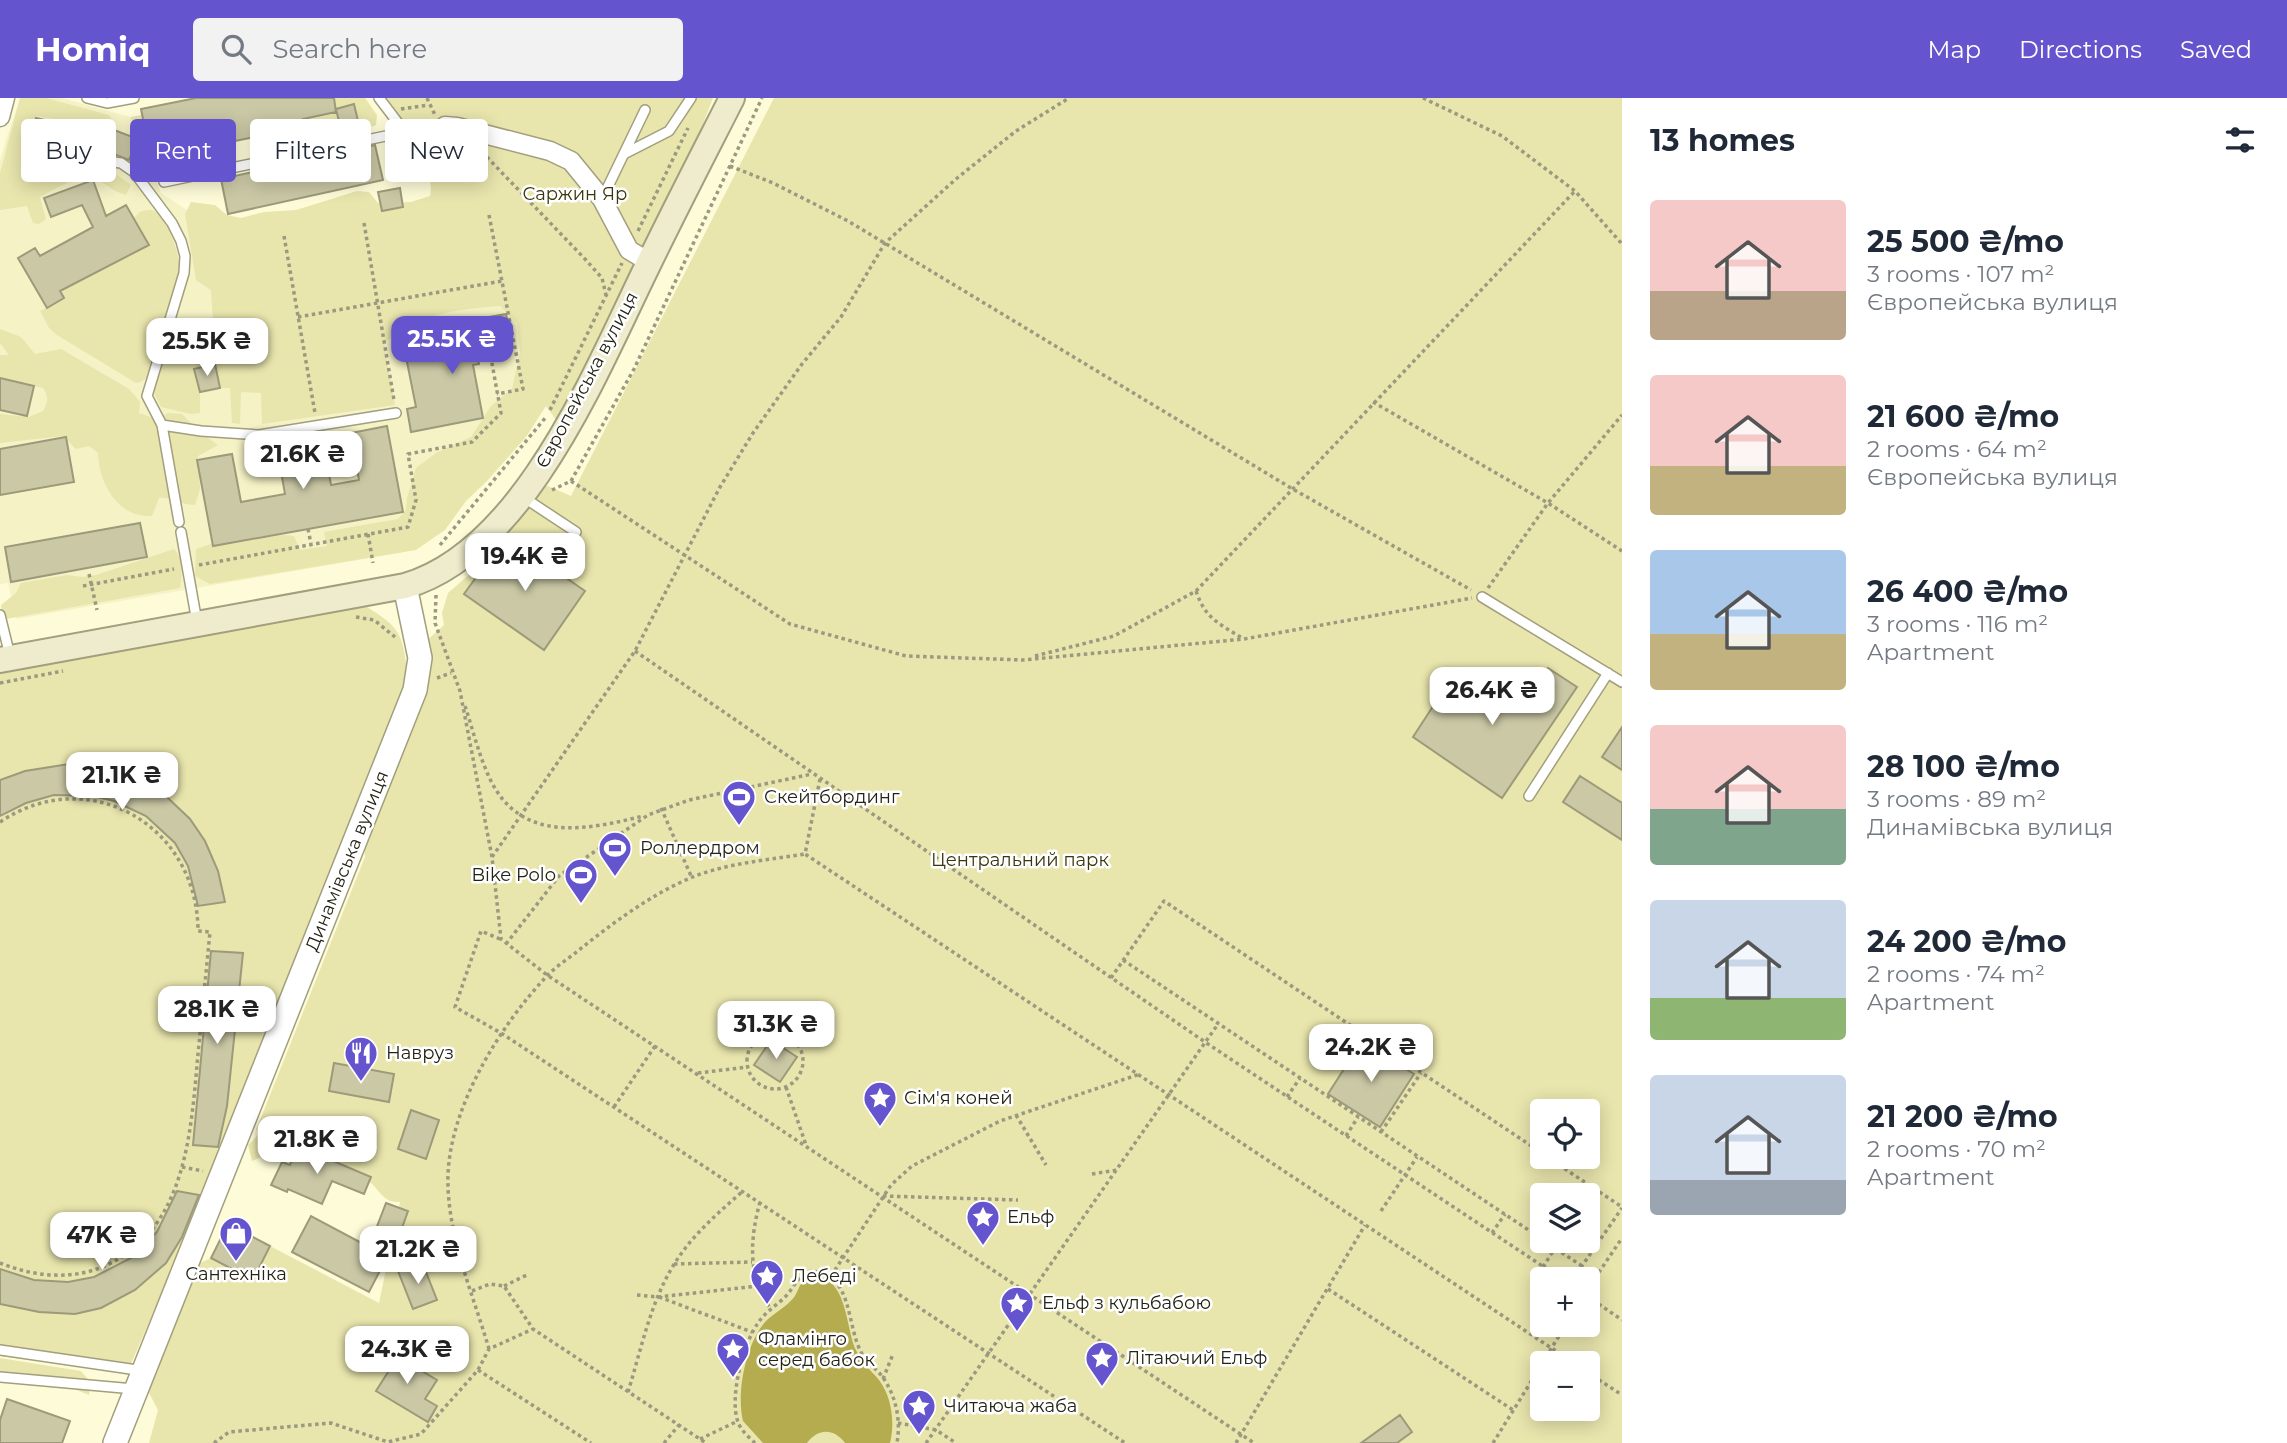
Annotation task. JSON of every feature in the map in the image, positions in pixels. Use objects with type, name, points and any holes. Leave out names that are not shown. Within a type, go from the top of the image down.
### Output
[{"type":"main road","name":"Європейська вулиця","points":[[5,659],[405,586],[450,567],[484,537],[521,496],[564,431],[732,98]]},
{"type":"street","points":[[0,117],[5,98]]},
{"type":"street","points":[[488,135],[558,154],[577,166],[602,199],[629,250],[649,262]]},
{"type":"street","name":"Динамівська вулиця","points":[[115,1443],[415,690],[420,658],[405,586]]},
{"type":"lane","points":[[87,98],[107,103],[134,98]]},
{"type":"lane","points":[[379,98],[395,119]]},
{"type":"lane","points":[[624,154],[669,131],[691,98]]},
{"type":"lane","points":[[602,199],[645,110]]},
{"type":"lane","points":[[236,167],[385,136]]},
{"type":"lane","points":[[116,162],[134,172],[172,223],[186,257],[184,273],[147,396],[162,425],[179,522]]},
{"type":"lane","points":[[162,425],[258,435],[396,413]]},
{"type":"lane","points":[[521,496],[576,532],[557,560]]},
{"type":"lane","points":[[181,533],[197,624]]},
{"type":"lane","points":[[1482,597],[1622,682]]},
{"type":"lane","points":[[0,615],[5,659]]},
{"type":"lane","points":[[1529,796],[1608,673]]},
{"type":"lane","points":[[0,1350],[141,1380]]},
{"type":"lane","points":[[0,1377],[141,1380]]},
{"type":"path","points":[[492,857],[635,651],[684,555],[753,433],[802,364],[841,317],[885,243],[956,179],[1016,131],[1069,98]]},
{"type":"path","points":[[1423,98],[1502,136],[1575,191],[1622,244]]},
{"type":"path","points":[[389,111],[428,105]]},
{"type":"path","points":[[488,156],[602,278],[606,296]]},
{"type":"path","points":[[730,166],[773,183],[885,243],[1291,488],[1482,597]]},
{"type":"path","points":[[1023,660],[1114,636],[1196,591],[1575,191]]},
{"type":"path","points":[[489,215],[523,389],[497,394]]},
{"type":"path","points":[[364,223],[396,413]]},
{"type":"path","points":[[284,236],[317,425]]},
{"type":"path","points":[[298,317],[502,281]]},
{"type":"path","points":[[83,586],[408,527],[416,500],[408,454],[472,443],[501,414],[489,347]]},
{"type":"path","points":[[1373,402],[1548,503],[1622,551]]},
{"type":"path","points":[[440,545],[548,415]]},
{"type":"path","points":[[571,481],[790,624],[906,656],[1023,660],[1244,639],[1482,597],[1548,503],[1622,415]]},
{"type":"path","points":[[308,529],[311,544]]},
{"type":"path","points":[[368,534],[373,563]]},
{"type":"path","points":[[89,574],[97,611]]},
{"type":"path","points":[[440,587],[436,596],[435,623],[490,779],[520,815],[545,826],[592,829],[648,815]]},
{"type":"path","points":[[1196,591],[1202,609],[1244,639]]},
{"type":"path","points":[[346,618],[365,618],[382,625],[401,647]]},
{"type":"path","points":[[635,651],[1205,1042],[1543,1267],[1552,1253]]},
{"type":"path","points":[[0,684],[66,671]]},
{"type":"path","points":[[460,691],[492,857],[501,939]]},
{"type":"path","points":[[506,944],[559,876],[648,815],[661,808],[689,800],[812,774]]},
{"type":"path","points":[[805,854],[820,779]]},
{"type":"path","points":[[0,821],[22,809],[46,802],[75,799],[103,803],[128,812],[148,823],[168,842],[184,866],[197,908],[198,931],[209,932],[192,1121],[172,1198],[155,1226],[140,1243],[112,1262],[90,1271],[55,1275],[34,1273],[0,1263]]},
{"type":"path","points":[[661,808],[692,878]]},
{"type":"path","points":[[489,1349],[453,1219],[449,1170],[466,1104],[501,1033],[547,975],[652,898],[692,878],[728,867],[805,854],[1556,1351]]},
{"type":"path","points":[[1111,978],[1164,901],[1530,1145]]},
{"type":"path","points":[[1125,1443],[761,1202],[501,1033],[455,1007],[481,930],[501,939],[547,975],[1254,1443]]},
{"type":"path","points":[[1123,960],[1530,1231]]},
{"type":"path","points":[[926,1443],[1218,1024]]},
{"type":"path","points":[[780,1033],[789,1036],[801,1049],[803,1067],[794,1083],[786,1087],[778,1089],[762,1086],[750,1074],[750,1049],[762,1036],[780,1033]]},
{"type":"path","points":[[614,1107],[655,1046]]},
{"type":"path","points":[[696,1073],[748,1067]]},
{"type":"path","points":[[1381,1132],[1421,1073]]},
{"type":"path","points":[[831,1276],[883,1196],[899,1175],[912,1166],[1016,1115],[1140,1074]]},
{"type":"path","points":[[1287,1097],[1300,1078]]},
{"type":"path","points":[[786,1087],[806,1145]]},
{"type":"path","points":[[1016,1115],[1046,1165]]},
{"type":"path","points":[[1346,1136],[1358,1117]]},
{"type":"path","points":[[1381,1211],[1417,1157]]},
{"type":"path","points":[[182,1167],[209,1172]]},
{"type":"path","points":[[1562,1253],[1582,1266],[1622,1207],[1565,1169]]},
{"type":"path","points":[[1092,1174],[1117,1170]]},
{"type":"path","points":[[628,1392],[658,1297],[674,1264],[692,1240],[743,1191]]},
{"type":"path","points":[[883,1196],[1018,1200]]},
{"type":"path","points":[[761,1202],[754,1228],[753,1262],[758,1286],[771,1309]]},
{"type":"path","points":[[1492,1233],[1504,1214]]},
{"type":"path","points":[[1236,1443],[1366,1224]]},
{"type":"path","points":[[1600,1271],[1622,1238]]},
{"type":"path","points":[[674,1264],[753,1262]]},
{"type":"path","points":[[755,1443],[743,1431],[738,1421],[736,1398],[740,1372],[752,1332],[805,1273],[819,1272],[831,1276],[846,1301],[862,1354],[883,1379],[894,1398],[898,1423],[897,1443]]},
{"type":"path","points":[[472,1291],[490,1284],[504,1286],[529,1274]]},
{"type":"path","points":[[504,1286],[533,1329],[706,1443]]},
{"type":"path","points":[[637,1295],[658,1297],[758,1286]]},
{"type":"path","points":[[1328,1289],[1513,1410]]},
{"type":"path","points":[[658,1297],[752,1332]]},
{"type":"path","points":[[1600,1305],[1622,1320]]},
{"type":"path","points":[[214,1443],[229,1432],[331,1423],[388,1442],[421,1434],[478,1370],[489,1349],[533,1329]]},
{"type":"path","points":[[1549,1351],[1558,1337]]},
{"type":"path","points":[[883,1379],[893,1354]]},
{"type":"path","points":[[478,1370],[591,1443]]},
{"type":"path","points":[[1600,1381],[1622,1395]]},
{"type":"path","points":[[1493,1443],[1530,1383]]},
{"type":"path","points":[[700,1439],[738,1421]]},
{"type":"path","points":[[898,1423],[936,1430],[956,1443]]},
{"type":"path","points":[[664,1443],[679,1425]]},
{"type":"shaded area","points":[[20,98],[62,98],[130,117],[130,182],[157,182],[161,193],[235,241],[478,196],[541,399],[405,552],[16,619],[8,583],[0,584],[0,160]]},
{"type":"shaded area","points":[[812,1276],[824,1278],[833,1284],[839,1293],[858,1355],[887,1394],[892,1419],[890,1443],[845,1443],[831,1432],[821,1432],[807,1443],[763,1443],[743,1421],[742,1382],[753,1342],[766,1321],[789,1303],[803,1282]]},
{"type":"green space","points":[[20,98],[46,98],[109,115],[112,119],[54,119],[36,116],[35,119],[21,119],[21,182],[70,182],[40,197],[46,219],[39,224],[33,223],[27,206],[0,210],[0,173]]},
{"type":"green space","points":[[334,98],[365,98],[377,115],[376,125],[371,127],[371,119],[357,119],[354,105],[336,109]]},
{"type":"green space","name":"Саржин Яр","points":[[386,98],[713,98],[649,262],[564,431],[546,406],[526,437],[466,501],[445,530],[416,550],[210,584],[195,576],[196,549],[211,544],[284,535],[294,536],[300,550],[327,546],[324,532],[398,519],[406,510],[416,468],[436,453],[471,437],[491,406],[512,389],[520,352],[517,323],[500,306],[467,309],[425,319],[384,343],[395,405],[262,424],[261,393],[241,392],[240,424],[232,423],[230,388],[220,388],[214,364],[194,369],[200,392],[200,413],[191,414],[161,407],[154,393],[162,365],[160,338],[151,371],[143,381],[136,383],[57,335],[49,328],[40,311],[64,298],[60,291],[142,211],[152,210],[160,216],[176,247],[179,269],[168,308],[172,316],[204,329],[213,320],[211,290],[196,280],[185,214],[191,202],[215,205],[227,215],[241,218],[264,212],[296,210],[357,191],[369,192],[378,203],[411,202],[430,196],[430,182],[488,182],[488,119],[392,117]]},
{"type":"green space","name":"Центральний парк","points":[[774,98],[1622,98],[1622,1443],[149,1443],[158,1410],[148,1391],[198,1264],[211,1258],[252,1280],[270,1246],[379,1303],[400,1202],[386,1198],[364,1178],[295,1152],[277,1150],[252,1161],[248,1145],[261,1132],[256,1130],[365,857],[363,830],[425,642],[444,625],[442,613],[448,593],[478,567],[543,484],[571,496]]},
{"type":"green space","points":[[337,111],[339,119],[303,119]]},
{"type":"green space","points":[[142,115],[143,119],[131,119],[130,117]]},
{"type":"green space","points":[[116,174],[131,185],[126,195],[101,182],[116,182]]},
{"type":"green space","points":[[0,329],[21,337],[35,354],[61,349],[129,389],[140,402],[139,413],[156,419],[168,413],[182,414],[218,445],[198,456],[200,489],[195,505],[159,498],[152,516],[140,515],[120,505],[113,497],[102,476],[98,453],[89,446],[76,449],[63,436],[0,443],[0,414],[29,417],[43,411],[47,400],[43,388],[0,378],[0,355],[9,355],[0,343]]},
{"type":"green space","points":[[174,549],[181,562],[180,588],[6,619],[2,615],[1,605],[16,593],[21,583],[67,575],[96,575]]},
{"type":"green space","points":[[360,603],[384,618],[398,632],[408,679],[204,1195],[127,1373],[0,1356],[0,662]]},
{"type":"green space","points":[[0,1358],[81,1371],[91,1383],[89,1395],[47,1378],[0,1371]]},
{"type":"building","points":[[196,98],[334,98],[336,112],[303,119],[250,119],[250,138],[236,141],[236,119],[143,119],[141,109]]},
{"type":"building","points":[[354,104],[358,119],[338,119],[336,109]]},
{"type":"building","points":[[116,131],[130,136],[129,160],[116,155]]},
{"type":"building","points":[[375,145],[383,180],[228,214],[222,182],[236,182],[236,176],[250,173],[250,182],[371,182],[371,146]]},
{"type":"building","points":[[94,182],[106,216],[126,205],[149,245],[60,291],[64,298],[47,308],[18,258],[35,248],[40,256],[93,227],[82,205],[51,217],[44,198]]},
{"type":"building","points":[[400,188],[403,207],[382,211],[378,192]]},
{"type":"building","points":[[506,314],[511,338],[475,344],[479,364],[473,365],[483,418],[411,432],[407,409],[416,407],[406,357],[454,348],[450,324]]},
{"type":"building","points":[[215,364],[220,388],[200,392],[194,369]]},
{"type":"building","points":[[0,378],[34,386],[27,416],[0,410]]},
{"type":"building","points":[[387,426],[403,512],[213,546],[197,460],[232,454],[241,502],[285,494],[277,448],[323,440],[331,485],[359,480],[351,433]]},
{"type":"building","points":[[66,437],[74,482],[0,495],[0,449]]},
{"type":"building","points":[[140,523],[147,557],[11,582],[5,547]]},
{"type":"building","points":[[506,536],[585,591],[544,650],[464,594]]},
{"type":"building","points":[[1458,668],[1520,709],[1548,668],[1577,687],[1502,798],[1413,737]]},
{"type":"building","points":[[1622,727],[1622,770],[1602,757]]},
{"type":"building","points":[[69,764],[123,773],[147,783],[169,799],[190,819],[205,841],[218,871],[225,902],[198,906],[188,866],[175,843],[146,816],[114,801],[93,796],[54,795],[26,803],[0,816],[0,780],[25,771]]},
{"type":"building","points":[[1580,776],[1622,803],[1622,840],[1563,802]]},
{"type":"building","points":[[211,951],[243,953],[227,1106],[218,1147],[193,1145]]},
{"type":"building","points":[[771,1040],[797,1057],[780,1082],[754,1065]]},
{"type":"building","points":[[1362,1041],[1414,1074],[1380,1127],[1328,1094]]},
{"type":"building","name":"Навруз","points":[[334,1063],[394,1074],[389,1102],[329,1091]]},
{"type":"building","points":[[411,1110],[439,1120],[426,1159],[398,1149]]},
{"type":"building","points":[[298,1146],[371,1177],[364,1194],[332,1181],[322,1204],[288,1189],[287,1192],[271,1185],[282,1162],[290,1165]]},
{"type":"building","points":[[177,1191],[199,1195],[182,1237],[166,1263],[135,1290],[101,1308],[75,1314],[39,1312],[0,1304],[0,1269],[34,1280],[68,1282],[94,1277],[131,1258],[157,1232]]},
{"type":"building","points":[[386,1203],[408,1211],[392,1256],[390,1251],[369,1292],[292,1252],[311,1216],[369,1247]]},
{"type":"building","points":[[228,1224],[270,1246],[253,1280],[211,1258]]},
{"type":"building","points":[[422,1262],[437,1300],[413,1309],[398,1271]]},
{"type":"building","points":[[387,1350],[437,1380],[425,1399],[437,1406],[428,1422],[376,1391],[388,1372],[378,1366]]},
{"type":"building","points":[[7,1399],[70,1421],[62,1443],[0,1443],[0,1420]]},
{"type":"building","points":[[1400,1415],[1412,1432],[1397,1443],[1361,1443]]},
{"type":"place","name":"Скейтбординг","points":[[739,827]]},
{"type":"place","name":"Роллердром","points":[[615,878]]},
{"type":"place","name":"Bike Polo","points":[[581,905]]},
{"type":"place","name":"Навруз","points":[[361,1083]]},
{"type":"place","name":"Сім'я коней","points":[[880,1128]]},
{"type":"place","name":"Ельф","points":[[983,1247]]},
{"type":"place","name":"Сантехніка","points":[[236,1263]]},
{"type":"place","name":"Лебеді","points":[[767,1306]]},
{"type":"place","name":"Ельф з кульбабою","points":[[1017,1333]]},
{"type":"place","name":"Фламінго серед бабок","points":[[733,1379]]},
{"type":"place","name":"Літаючий Ельф","points":[[1102,1388]]},
{"type":"place","name":"Читаюча жаба","points":[[919,1436]]}]
